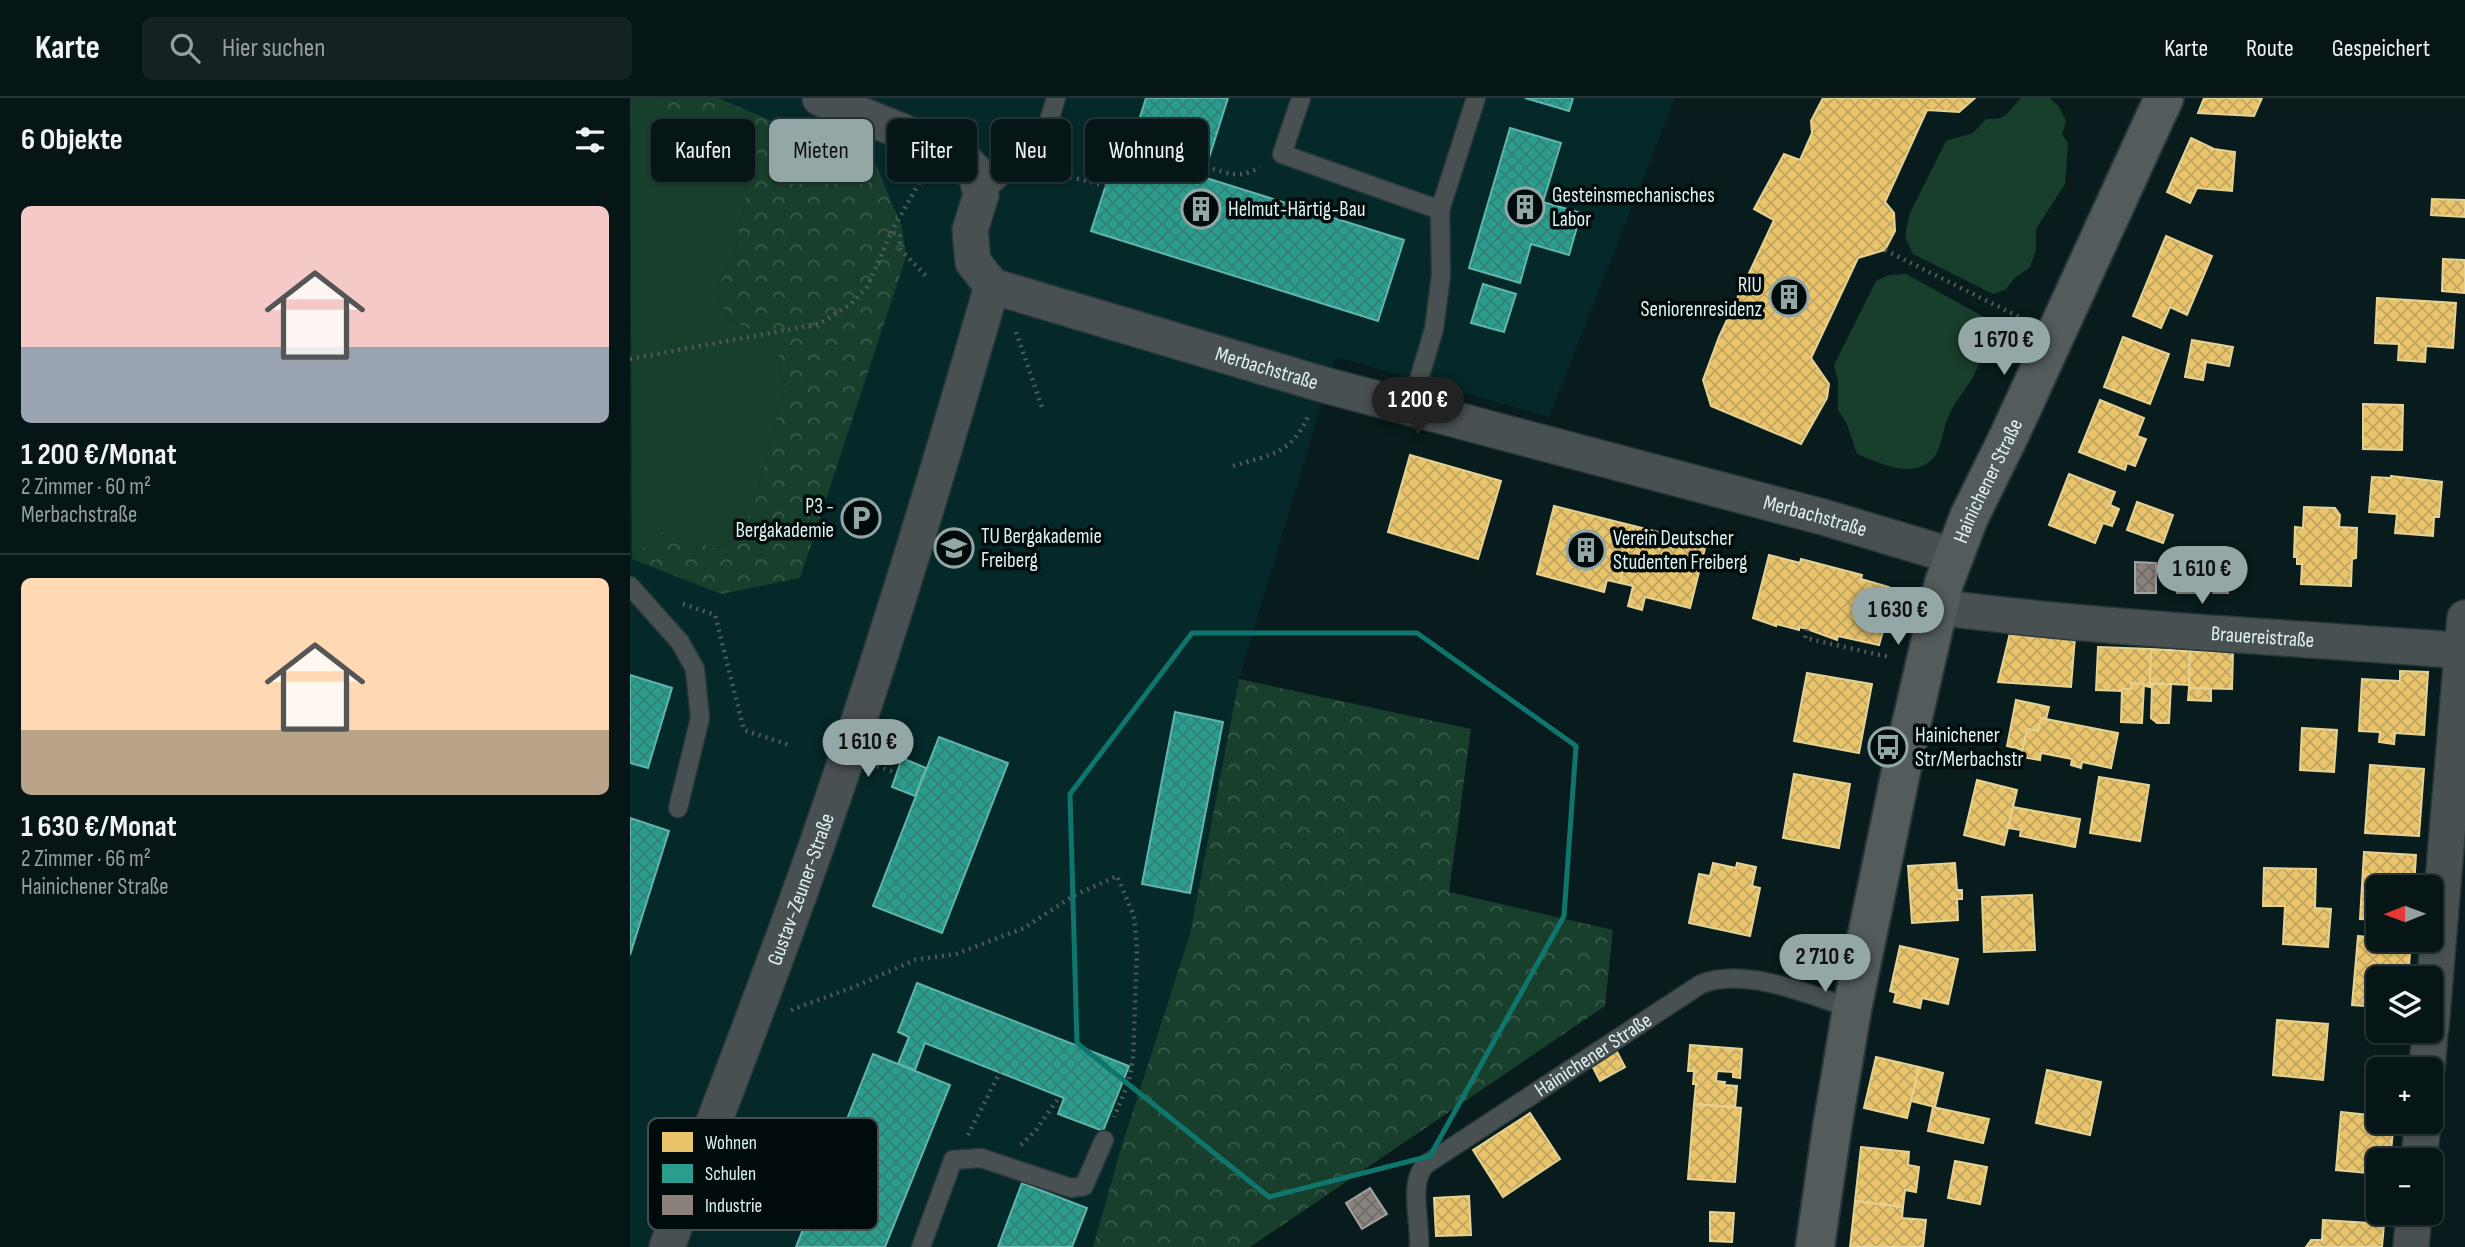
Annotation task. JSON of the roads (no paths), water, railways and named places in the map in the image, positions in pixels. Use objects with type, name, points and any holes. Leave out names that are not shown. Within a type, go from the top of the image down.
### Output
[{"type":"main road","name":"Hainichener Straße","points":[[1815,1247],[1852,1009],[1924,665],[1952,556],[2164,98]]},
{"type":"street","points":[[820,98],[960,155],[976,173],[981,195],[970,230],[973,262],[992,286]]},
{"type":"street","name":"Merbachstraße","points":[[992,286],[1321,384],[1823,517],[1952,556]]},
{"type":"street","name":"Gustav-Zeuner-Straße","points":[[715,1118],[804,881],[866,700],[927,509],[992,286]]},
{"type":"street","name":"Brauereistraße","points":[[1937,607],[2028,619],[2176,632],[2464,640]]},
{"type":"street","points":[[2436,966],[2464,640]]},
{"type":"street","points":[[2411,1247],[2413,1225]]},
{"type":"street","name":"Gustav-Zeuner-Straße","points":[[667,1247],[673,1230]]},
{"type":"lane","points":[[981,195],[1044,137],[1056,98]]},
{"type":"lane","points":[[1301,98],[1282,154],[1440,210]]},
{"type":"lane","points":[[1410,406],[1434,329],[1441,275],[1440,210],[1476,98]]},
{"type":"lane","points":[[630,586],[680,642],[695,669],[700,718],[678,808]]},
{"type":"lane","name":"Hainichener Straße","points":[[1419,1247],[1416,1185],[1419,1171],[1425,1165],[1701,984],[1719,979],[1751,980],[1813,995],[1852,1009]]},
{"type":"lane","points":[[921,1247],[953,1160],[981,1158],[1071,1188],[1084,1186],[1104,1140]]},
{"type":"place","name":"Gesteinsmechanisches Labor","points":[[1525,207]]},
{"type":"place","name":"Helmut-Härtig-Bau","points":[[1201,209]]},
{"type":"place","name":"RIU Seniorenresidenz","points":[[1789,297]]},
{"type":"place","name":"P3 - Bergakademie","points":[[861,518]]},
{"type":"place","name":"TU Bergakademie Freiberg","points":[[954,548]]},
{"type":"place","name":"Verein Deutscher Studenten Freiberg","points":[[1586,550]]},
{"type":"place","name":"Hainichener Str/Merbachstr","points":[[1888,747]]}]
